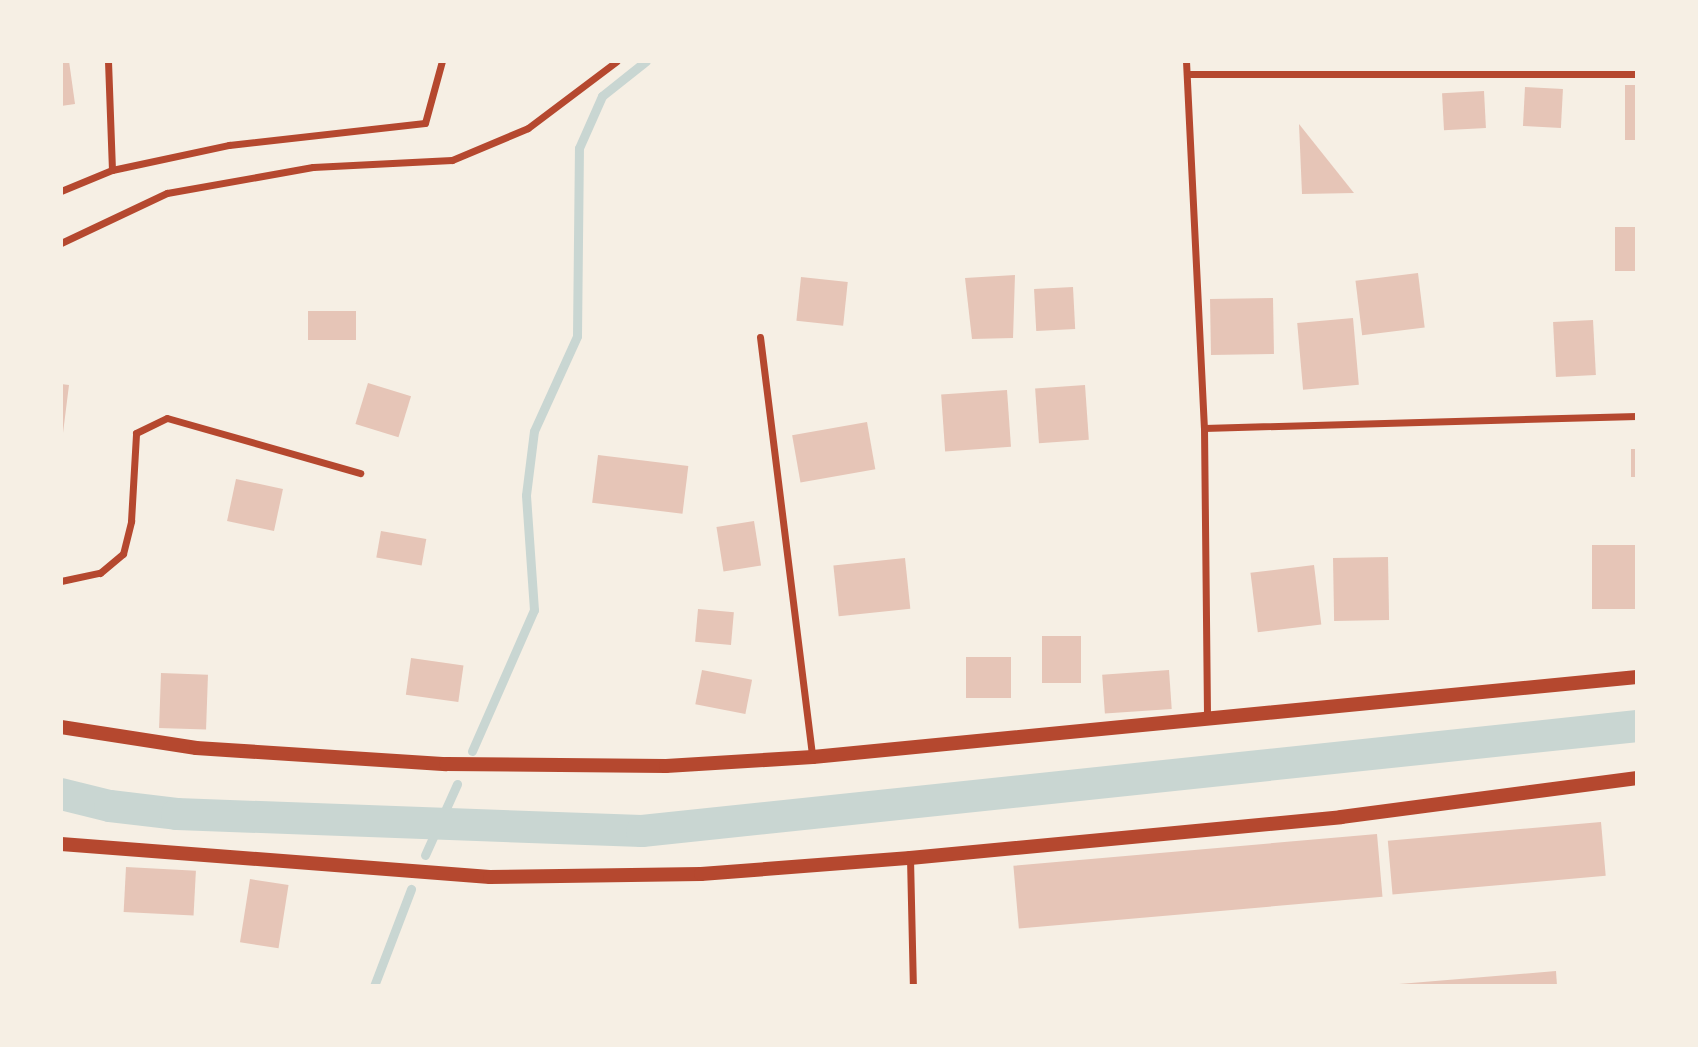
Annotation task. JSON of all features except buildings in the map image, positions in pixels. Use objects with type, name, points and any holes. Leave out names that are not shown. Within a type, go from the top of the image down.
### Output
[{"type":"main road","points":[[61,727],[196,748],[446,764],[666,766],[813,757],[1637,677]]},
{"type":"main road","points":[[61,844],[490,877],[701,874],[910,858],[1341,817],[1637,778]]},
{"type":"street","points":[[108,61],[111,170]]},
{"type":"street","points":[[61,191],[111,170],[229,145],[425,123],[442,61]]},
{"type":"street","points":[[61,243],[167,193],[313,167],[452,160],[528,128],[617,61]]},
{"type":"street","points":[[1186,61],[1204,428],[1207,719]]},
{"type":"street","points":[[1186,74],[1637,74]]},
{"type":"street","points":[[761,337],[813,757]]},
{"type":"street","points":[[1204,428],[1637,416]]},
{"type":"street","points":[[61,581],[100,573],[123,554],[131,521],[136,433],[167,418],[360,473]]},
{"type":"street","points":[[910,858],[913,986]]},
{"type":"waterway","points":[[472,751],[534,610],[526,495],[534,431],[577,336],[579,148],[602,96],[646,61]]},
{"type":"waterway","points":[[61,794],[110,806],[177,814],[642,831],[1637,726]]},
{"type":"waterway","points":[[425,855],[457,784]]},
{"type":"waterway","points":[[374,986],[411,889]]}]
